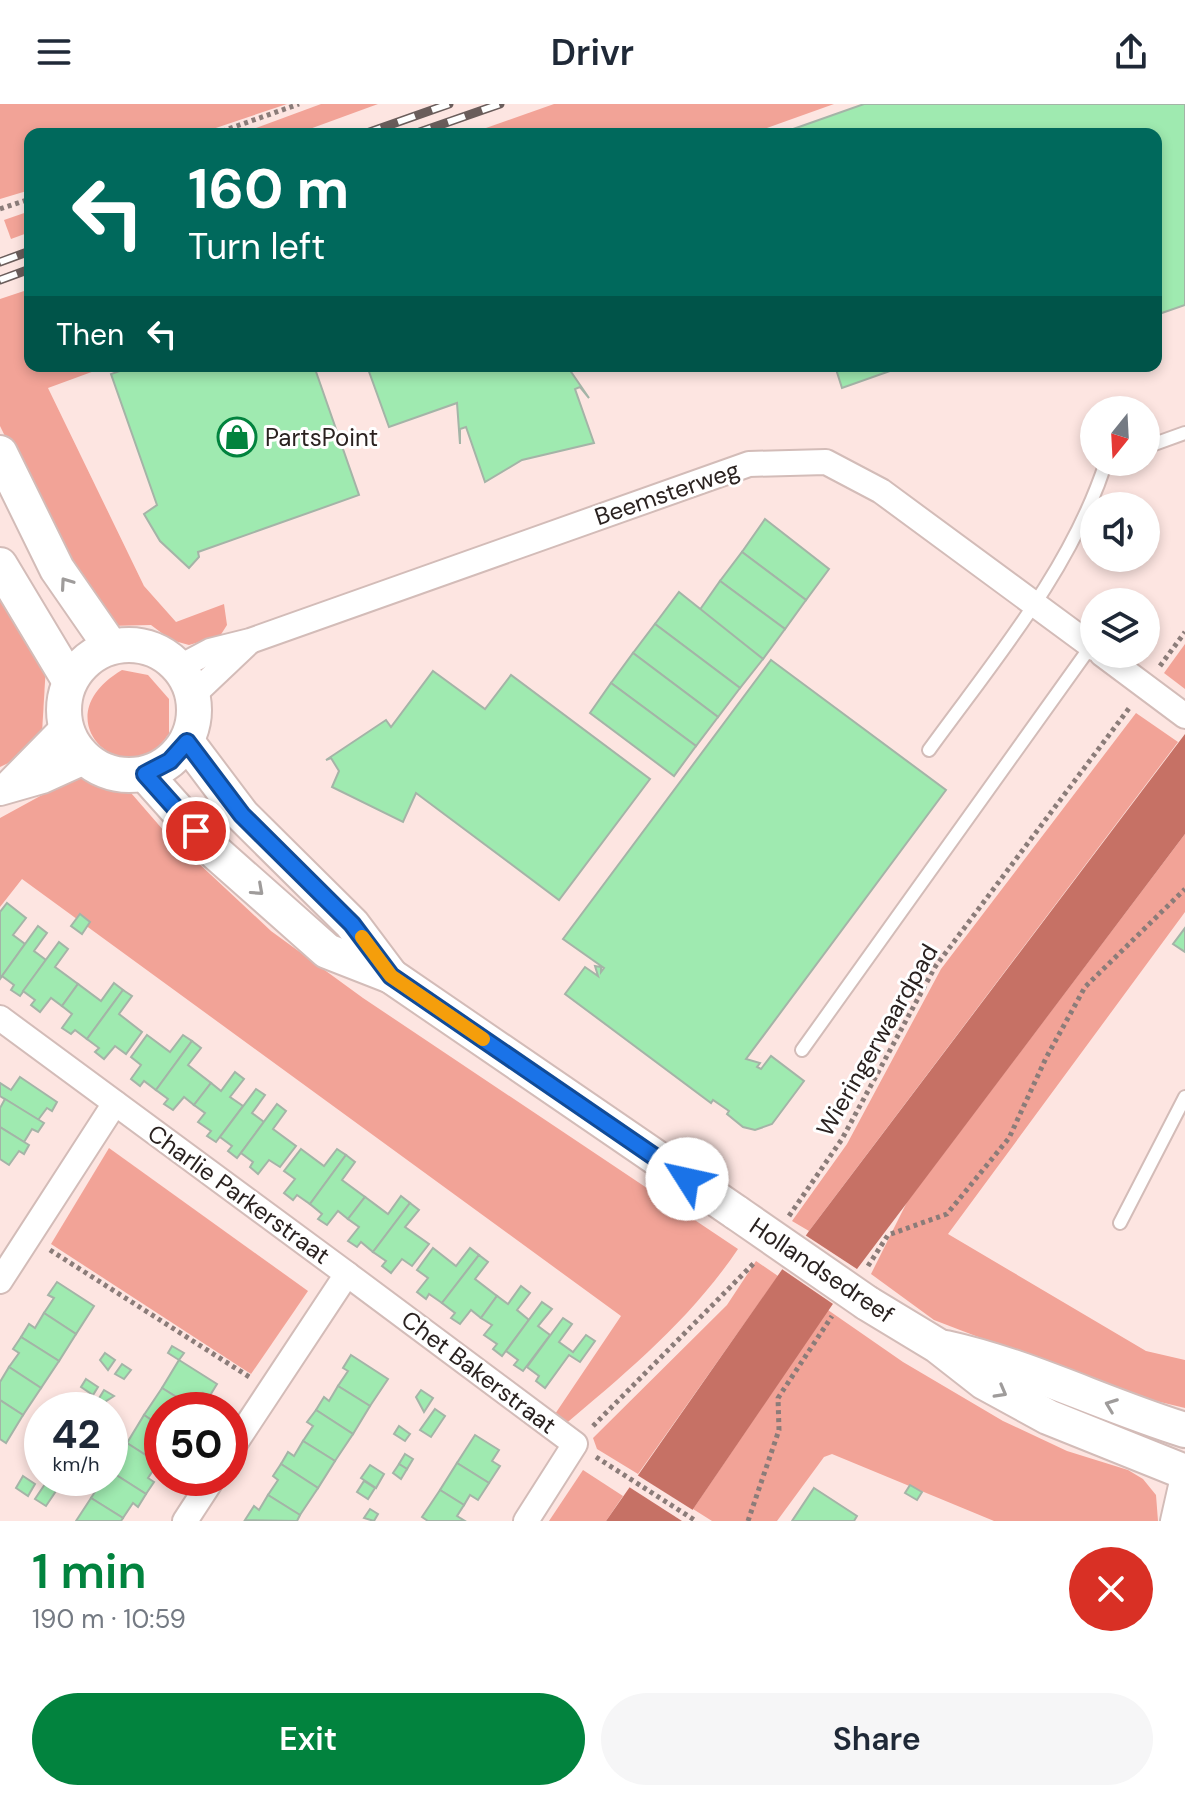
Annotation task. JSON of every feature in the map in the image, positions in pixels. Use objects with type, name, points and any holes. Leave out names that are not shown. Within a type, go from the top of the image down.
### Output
[{"type":"main road","points":[[0,453],[57,569],[111,647]]},
{"type":"main road","points":[[0,565],[69,680]]},
{"type":"main road","points":[[133,645],[152,649],[185,682],[194,719],[187,742],[170,761],[145,774],[119,776],[95,767],[73,745],[65,729],[63,703],[69,680],[85,661],[111,647],[133,645]]},
{"type":"main road","name":"Hollandsedreef","points":[[187,742],[242,815],[352,924],[391,976]]},
{"type":"main road","name":"Hollandsedreef","points":[[145,774],[213,850],[327,951],[391,976],[737,1213],[854,1304],[938,1346],[984,1382],[1048,1417],[1184,1470]]},
{"type":"main road","name":"Hollandsedreef","points":[[938,1346],[997,1359],[1127,1412],[1185,1430]]},
{"type":"street","name":"Beemsterweg","points":[[185,682],[250,641],[749,464],[826,462],[881,491],[1080,637]]},
{"type":"street","name":"Beemsterweg","points":[[1121,668],[1182,714]]},
{"type":"street","points":[[6,787],[65,729]]},
{"type":"street","points":[[6,787],[42,778],[86,758]]},
{"type":"street","name":"Charlie Parkerstraat","points":[[0,1018],[347,1274],[248,1423]]},
{"type":"street","points":[[0,1281],[115,1103]]},
{"type":"street","name":"Chet Bakerstraat","points":[[347,1274],[575,1444],[526,1521]]},
{"type":"street","points":[[1173,1521],[1184,1470]]},
{"type":"street","points":[[185,1521],[201,1496]]},
{"type":"lane","points":[[1160,442],[1185,433]]},
{"type":"lane","points":[[929,750],[1035,605],[1090,512],[1102,476]]},
{"type":"lane","points":[[802,1050],[1082,668]]},
{"type":"lane","points":[[1120,1223],[1185,1097]]},
{"type":"path","points":[[231,128],[299,104]]},
{"type":"path","points":[[1,209],[24,201]]},
{"type":"path","name":"Wieringerwaardpad","points":[[781,1227],[842,1139],[935,967],[1185,632]]},
{"type":"path","points":[[866,1269],[888,1235],[947,1214],[1009,1138],[1046,1058],[1085,987],[1185,889]]},
{"type":"path","points":[[29,1237],[269,1390]]},
{"type":"path","points":[[575,1444],[756,1261]]},
{"type":"path","points":[[748,1521],[779,1430],[778,1398],[854,1304]]},
{"type":"path","points":[[620,1472],[696,1521]]},
{"type":"shaded area","points":[[0,104],[287,104],[216,128],[24,128],[24,192],[0,199]]},
{"type":"shaded area","points":[[321,104],[378,104],[312,128],[256,128]]},
{"type":"shaded area","points":[[554,104],[834,104],[767,128],[486,128]]},
{"type":"shaded area","points":[[24,213],[24,234],[11,239],[4,220]]},
{"type":"shaded area","points":[[24,291],[24,372],[92,372],[48,388],[144,586],[176,622],[224,604],[227,625],[220,636],[189,645],[171,640],[151,625],[108,626],[74,577],[0,426],[0,299]]},
{"type":"shaded area","points":[[0,587],[46,665],[42,733],[23,756],[0,767]]},
{"type":"shaded area","points":[[1185,644],[1185,689],[1164,673]]},
{"type":"shaded area","points":[[122,670],[148,675],[169,699],[169,734],[154,751],[134,758],[118,756],[104,749],[93,737],[88,722],[90,705],[101,687]]},
{"type":"shaded area","points":[[1136,713],[1178,742],[809,1231],[792,1221],[847,1144],[941,969]]},
{"type":"shaded area","points":[[1185,734],[1185,834],[854,1273],[685,1521],[606,1521],[809,1231]]},
{"type":"shaded area","points":[[100,776],[125,786],[164,831],[271,931],[363,998],[738,1249],[678,1322],[562,1427],[551,1420],[621,1316],[22,879],[0,907],[0,818],[75,777]]},
{"type":"shaded area","points":[[1185,834],[1185,912],[948,1234],[1146,1351],[1185,1360],[1185,1408],[1127,1394],[934,1320],[871,1274],[907,1202]]},
{"type":"shaded area","points":[[109,1148],[308,1291],[251,1374],[51,1244]]},
{"type":"shaded area","points":[[756,1261],[778,1276],[638,1474],[597,1449],[593,1438],[727,1305]]},
{"type":"shaded area","points":[[828,1310],[903,1362],[1003,1421],[1067,1451],[1128,1470],[1143,1479],[1156,1495],[1158,1521],[994,1521],[832,1454],[824,1457],[777,1521],[712,1521],[693,1509]]},
{"type":"shaded area","points":[[583,1470],[623,1496],[606,1521],[549,1521]]},
{"type":"pier","points":[[802,1233],[860,1271],[836,1306],[779,1267]]},
{"type":"pier","points":[[634,1473],[696,1512],[690,1521],[682,1521],[626,1485]]},
{"type":"building","points":[[864,104],[1185,104],[1185,305],[1162,313],[1162,128],[796,128]]},
{"type":"building","points":[[316,372],[359,495],[198,552],[199,557],[189,568],[160,541],[144,514],[157,505],[111,374]]},
{"type":"building","points":[[369,372],[571,372],[589,398],[580,387],[575,389],[594,443],[522,460],[485,482],[466,427],[460,429],[460,444],[457,403],[389,427]]},
{"type":"building","points":[[837,372],[887,372],[842,388]]},
{"type":"building","points":[[765,519],[829,569],[806,600],[742,552]]},
{"type":"building","points":[[742,552],[806,600],[785,629],[720,581]]},
{"type":"building","points":[[720,581],[785,629],[763,659],[699,611]]},
{"type":"building","points":[[679,592],[763,659],[740,688],[655,624]]},
{"type":"building","points":[[655,624],[740,688],[718,717],[633,653]]},
{"type":"building","points":[[633,653],[718,717],[696,746],[611,683]]},
{"type":"building","points":[[771,660],[946,790],[746,1059],[760,1063],[757,1067],[761,1069],[771,1056],[804,1081],[772,1124],[755,1130],[743,1127],[727,1114],[729,1111],[713,1100],[711,1103],[565,994],[585,967],[598,976],[595,966],[601,967],[601,972],[604,968],[563,939]]},
{"type":"building","points":[[433,671],[485,709],[511,675],[650,779],[559,900],[416,793],[403,822],[332,787],[339,771],[331,758],[326,760],[386,720],[391,727]]},
{"type":"building","points":[[611,683],[696,746],[674,776],[590,713]]},
{"type":"building","points":[[7,903],[26,918],[13,935],[25,944],[0,979],[0,912]]},
{"type":"building","points":[[80,914],[90,922],[82,934],[71,926]]},
{"type":"building","points":[[38,926],[47,933],[34,951],[46,960],[20,996],[11,990],[14,985],[2,976]]},
{"type":"building","points":[[1185,928],[1185,952],[1173,944]]},
{"type":"building","points":[[59,942],[68,949],[55,967],[78,984],[62,1006],[51,998],[40,1012],[31,1005],[35,1000],[23,991]]},
{"type":"building","points":[[114,983],[123,990],[87,1039],[75,1030],[71,1034],[62,1028],[72,1014],[62,1006],[78,984],[101,1001]]},
{"type":"building","points":[[123,990],[132,996],[119,1014],[142,1032],[126,1054],[115,1046],[104,1059],[95,1052],[99,1048],[87,1039]]},
{"type":"building","points":[[147,1035],[170,1052],[183,1035],[192,1041],[156,1090],[144,1081],[140,1086],[131,1079],[141,1065],[131,1057]]},
{"type":"building","points":[[192,1041],[201,1048],[188,1065],[211,1083],[194,1105],[184,1097],[173,1110],[164,1104],[168,1099],[156,1090]]},
{"type":"building","points":[[235,1072],[244,1079],[230,1097],[243,1106],[216,1142],[207,1136],[211,1131],[198,1122],[205,1113],[194,1105],[211,1083],[221,1091]]},
{"type":"building","points":[[20,1077],[57,1102],[52,1111],[47,1108],[38,1120],[0,1096],[0,1083],[11,1090]]},
{"type":"building","points":[[256,1089],[265,1095],[252,1113],[264,1122],[237,1158],[228,1151],[232,1146],[220,1137]]},
{"type":"building","points":[[5,1099],[44,1123],[38,1132],[32,1129],[24,1142],[0,1127],[0,1108]]},
{"type":"building","points":[[277,1104],[286,1111],[273,1129],[296,1146],[280,1167],[269,1160],[258,1174],[250,1167],[253,1162],[241,1153]]},
{"type":"building","points":[[0,1127],[29,1145],[24,1154],[19,1151],[9,1165],[0,1159]]},
{"type":"building","points":[[301,1149],[324,1166],[337,1149],[346,1155],[310,1204],[297,1195],[293,1200],[284,1193],[295,1179],[284,1171]]},
{"type":"building","points":[[346,1155],[355,1162],[342,1180],[365,1197],[348,1219],[338,1211],[327,1225],[318,1219],[322,1214],[310,1204]]},
{"type":"building","points":[[401,1196],[410,1203],[373,1252],[361,1242],[357,1247],[348,1241],[359,1227],[348,1219],[365,1197],[388,1214]]},
{"type":"building","points":[[410,1203],[419,1210],[405,1227],[429,1244],[412,1266],[402,1259],[391,1273],[382,1266],[386,1261],[373,1252]]},
{"type":"building","points":[[433,1248],[456,1266],[470,1248],[479,1255],[442,1303],[429,1294],[426,1299],[417,1292],[428,1278],[417,1270]]},
{"type":"building","points":[[479,1255],[488,1262],[475,1279],[497,1296],[481,1318],[471,1310],[460,1324],[451,1318],[455,1313],[442,1303]]},
{"type":"building","points":[[57,1282],[94,1306],[76,1334],[44,1313],[54,1298],[48,1295]]},
{"type":"building","points":[[521,1286],[530,1293],[517,1310],[529,1320],[502,1356],[493,1349],[497,1344],[484,1335],[492,1325],[481,1318],[497,1296],[508,1304]]},
{"type":"building","points":[[542,1302],[552,1309],[538,1326],[550,1335],[523,1371],[514,1365],[518,1360],[506,1351]]},
{"type":"building","points":[[44,1313],[76,1334],[59,1361],[21,1337],[29,1324],[35,1328]]},
{"type":"building","points":[[563,1318],[572,1324],[559,1342],[573,1352],[586,1335],[595,1341],[580,1362],[569,1355],[545,1388],[536,1381],[539,1376],[527,1367]]},
{"type":"building","points":[[21,1337],[59,1361],[41,1388],[9,1367],[19,1353],[13,1349]]},
{"type":"building","points":[[172,1346],[184,1353],[179,1360],[168,1353]]},
{"type":"building","points":[[105,1353],[115,1360],[108,1370],[100,1360]]},
{"type":"building","points":[[351,1355],[388,1379],[370,1406],[338,1386],[348,1371],[343,1368]]},
{"type":"building","points":[[179,1360],[217,1384],[212,1392],[168,1392],[162,1388]]},
{"type":"building","points":[[122,1364],[131,1370],[124,1379],[115,1374]]},
{"type":"building","points":[[9,1367],[41,1388],[38,1392],[24,1392],[23,1415],[0,1400],[0,1382]]},
{"type":"building","points":[[86,1379],[98,1387],[95,1392],[88,1392],[81,1387]]},
{"type":"building","points":[[338,1386],[370,1406],[353,1434],[316,1410],[324,1397],[329,1401]]},
{"type":"building","points":[[421,1390],[433,1398],[424,1412],[416,1397]]},
{"type":"building","points":[[0,1400],[23,1415],[6,1443],[0,1439]]},
{"type":"building","points":[[435,1409],[445,1416],[431,1437],[420,1430]]},
{"type":"building","points":[[316,1410],[353,1434],[335,1461],[303,1441],[313,1426],[307,1422]]},
{"type":"building","points":[[144,1415],[144,1454],[128,1441]]},
{"type":"building","points":[[399,1426],[410,1434],[405,1441],[394,1434]]},
{"type":"building","points":[[475,1435],[499,1450],[492,1461],[500,1466],[489,1483],[457,1463]]},
{"type":"building","points":[[303,1441],[335,1461],[318,1488],[281,1464],[288,1452],[294,1456]]},
{"type":"building","points":[[128,1444],[144,1454],[144,1493],[128,1482]]},
{"type":"building","points":[[405,1454],[413,1459],[407,1469],[399,1464]]},
{"type":"building","points":[[457,1463],[489,1483],[478,1500],[470,1495],[464,1505],[440,1490]]},
{"type":"building","points":[[281,1464],[318,1488],[300,1515],[268,1495],[278,1480],[273,1476]]},
{"type":"building","points":[[399,1464],[407,1469],[401,1479],[393,1473]]},
{"type":"building","points":[[370,1465],[384,1474],[376,1488],[361,1478]]},
{"type":"building","points":[[23,1476],[24,1493],[16,1488]]},
{"type":"building","points":[[364,1481],[375,1488],[368,1499],[357,1492]]},
{"type":"building","points":[[128,1482],[145,1496],[138,1507],[133,1503],[123,1518],[91,1498],[128,1496]]},
{"type":"building","points":[[910,1485],[922,1492],[917,1500],[905,1493]]},
{"type":"building","points":[[814,1488],[857,1516],[854,1521],[792,1521]]},
{"type":"building","points":[[440,1490],[464,1505],[457,1516],[465,1521],[428,1521],[422,1517]]},
{"type":"building","points":[[268,1495],[300,1515],[297,1521],[245,1520],[254,1506],[259,1510]]},
{"type":"building","points":[[37,1496],[53,1496],[46,1506],[35,1499]]},
{"type":"building","points":[[91,1498],[123,1518],[121,1521],[76,1521]]},
{"type":"building","points":[[370,1509],[378,1514],[374,1521],[364,1518]]},
{"type":"railway","points":[[381,128],[449,104]]},
{"type":"railway","points":[[431,128],[500,104]]},
{"type":"railway","points":[[0,262],[24,253]]},
{"type":"railway","points":[[0,280],[24,271]]},
{"type":"slow traffic","points":[[362,937],[391,976],[483,1039]]},
{"type":"place","name":"PartsPoint","points":[[237,437]]},
{"type":"route","points":[[196,831],[145,774],[170,761],[187,742],[242,815],[352,924],[391,976],[687,1179]]}]
